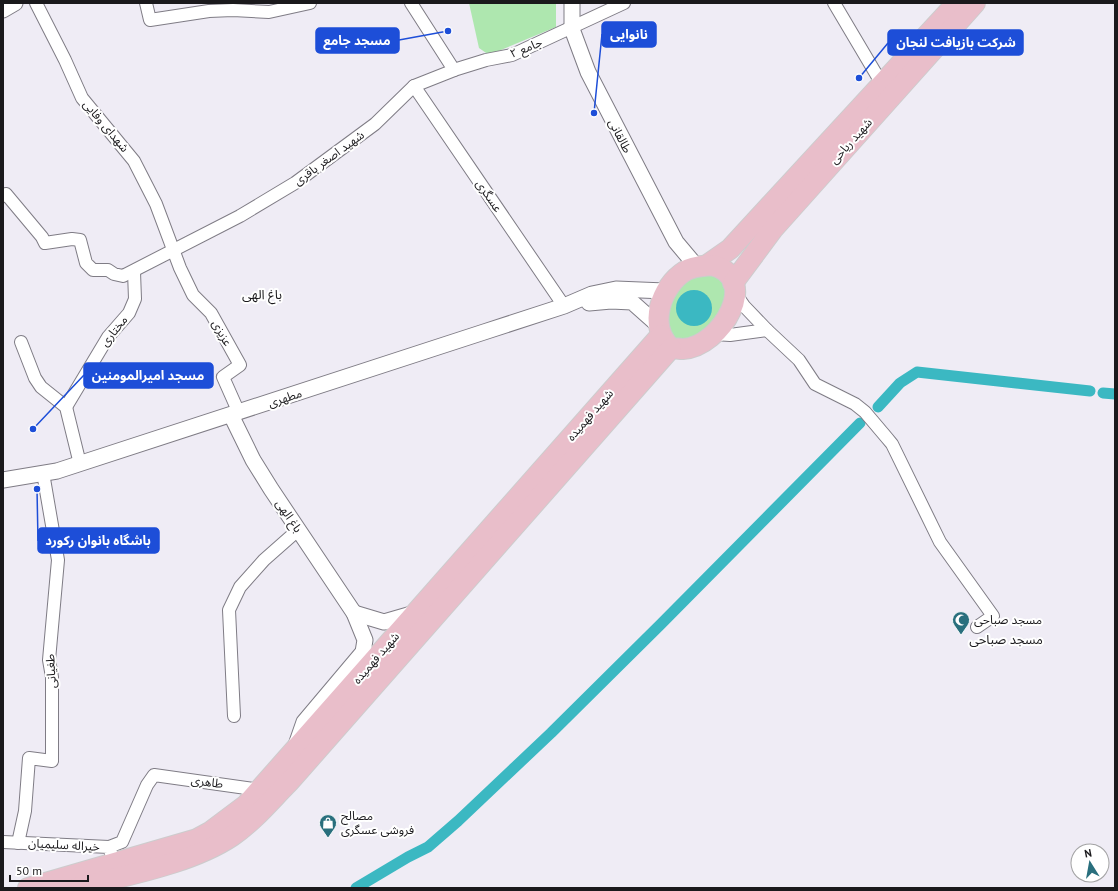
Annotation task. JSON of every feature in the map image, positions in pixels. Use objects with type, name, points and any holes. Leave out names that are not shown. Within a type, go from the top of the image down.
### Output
[{"type":"main road","name":"شهید ریاحی","points":[[702,266],[730,248],[957,3]]},
{"type":"main road","name":"شهید ریاحی","points":[[734,288],[773,229],[975,3]]},
{"type":"main road","points":[[702,266],[723,268],[731,277],[734,288],[733,309],[724,324],[702,344],[683,349],[664,336],[660,309],[665,291],[685,271],[702,266]]},
{"type":"main road","name":"شهید فهمیده","points":[[28,888],[112,855],[175,846],[210,832],[246,805],[293,754],[415,613],[664,336]]},
{"type":"main road","name":"شهید فهمیده","points":[[77,888],[148,870],[206,851],[233,836],[257,814],[289,782],[664,336]]},
{"type":"street","points":[[3,10],[15,3]]},
{"type":"street","name":"شهدای وفایی","points":[[36,3],[65,60],[82,98],[134,160],[156,204],[174,250]]},
{"type":"street","points":[[146,3],[150,20],[215,11],[233,10],[269,12],[310,3]]},
{"type":"street","points":[[411,3],[454,70]]},
{"type":"street","name":"طالقانی","points":[[572,3],[572,29],[588,72],[676,242]]},
{"type":"street","name":"جامع ۲","points":[[478,63],[512,55],[572,29],[624,3]]},
{"type":"street","points":[[834,3],[882,84]]},
{"type":"street","name":"شهید اصغر باقری","points":[[134,272],[240,216],[295,183],[375,124],[414,86],[454,70],[478,63]]},
{"type":"street","name":"عسگری","points":[[414,86],[564,306]]},
{"type":"street","points":[[3,196],[6,194],[42,237],[45,244],[72,239],[80,240],[86,263],[93,270],[108,270],[114,274],[123,276],[134,272]]},
{"type":"street","points":[[676,242],[702,266]]},
{"type":"street","points":[[676,242],[679,276]]},
{"type":"street","name":"عزیزی","points":[[174,250],[193,295],[211,313],[240,365],[223,377],[235,414]]},
{"type":"street","name":"مختاری","points":[[66,407],[108,336],[129,313],[135,299],[134,272]]},
{"type":"street","points":[[564,306],[592,294],[616,288],[665,291]]},
{"type":"street","points":[[734,288],[744,306],[799,360],[815,384],[855,404],[865,412],[892,444],[940,542],[993,616],[977,627]]},
{"type":"street","points":[[564,306],[612,301],[632,302],[664,336]]},
{"type":"street","name":"مطهری","points":[[3,480],[43,473],[80,464],[564,306]]},
{"type":"street","points":[[714,334],[730,335],[767,330]]},
{"type":"street","points":[[21,342],[35,378],[41,387],[66,407],[80,464]]},
{"type":"street","name":"باغ الهی","points":[[235,414],[253,460],[354,614],[365,640],[363,652],[304,722],[293,754]]},
{"type":"street","name":"طغیانی","points":[[18,843],[26,812],[29,758],[52,761],[52,677],[49,660],[58,560],[43,473]]},
{"type":"street","points":[[234,716],[229,610],[240,587],[264,560],[298,530]]},
{"type":"street","points":[[354,614],[384,622],[415,613]]},
{"type":"street","name":"طاهری","points":[[112,855],[122,842],[147,785],[154,775],[260,790]]},
{"type":"street","name":"خیراله سلیمیان","points":[[3,842],[112,855]]},
{"type":"green space","points":[[469,3],[556,3],[556,27],[489,55],[479,48]]},
{"type":"green space","points":[[709,268],[730,290],[720,325],[673,345],[663,308],[675,284]]},
{"type":"water","points":[[698,290],[707,295],[711,301],[711,315],[707,321],[698,326],[690,326],[681,321],[677,315],[676,304],[681,295],[687,291]]},
{"type":"waterway","points":[[878,407],[900,383],[917,372],[1090,391]]},
{"type":"waterway","points":[[1103,393],[1115,394]]},
{"type":"waterway","points":[[356,888],[408,857],[428,847],[458,821],[551,733],[860,423]]},
{"type":"place","name":"مسجد جامع","points":[[448,31]]},
{"type":"place","name":"شرکت بازیافت لنجان","points":[[859,78]]},
{"type":"place","name":"نانوایی","points":[[594,113]]},
{"type":"place","name":"مسجد امیرالمومنین","points":[[33,429]]},
{"type":"place","name":"باشگاه بانوان رکورد","points":[[37,489]]},
{"type":"place","name":"مسجد صباحی","points":[[961,635]]},
{"type":"place","name":"مصالح فروشی عسگری","points":[[328,838]]},
{"type":"district","name":"باغ الهی","points":[[262,294]]},
{"type":"district","name":"مسجد صباحی","points":[[1006,639]]}]
